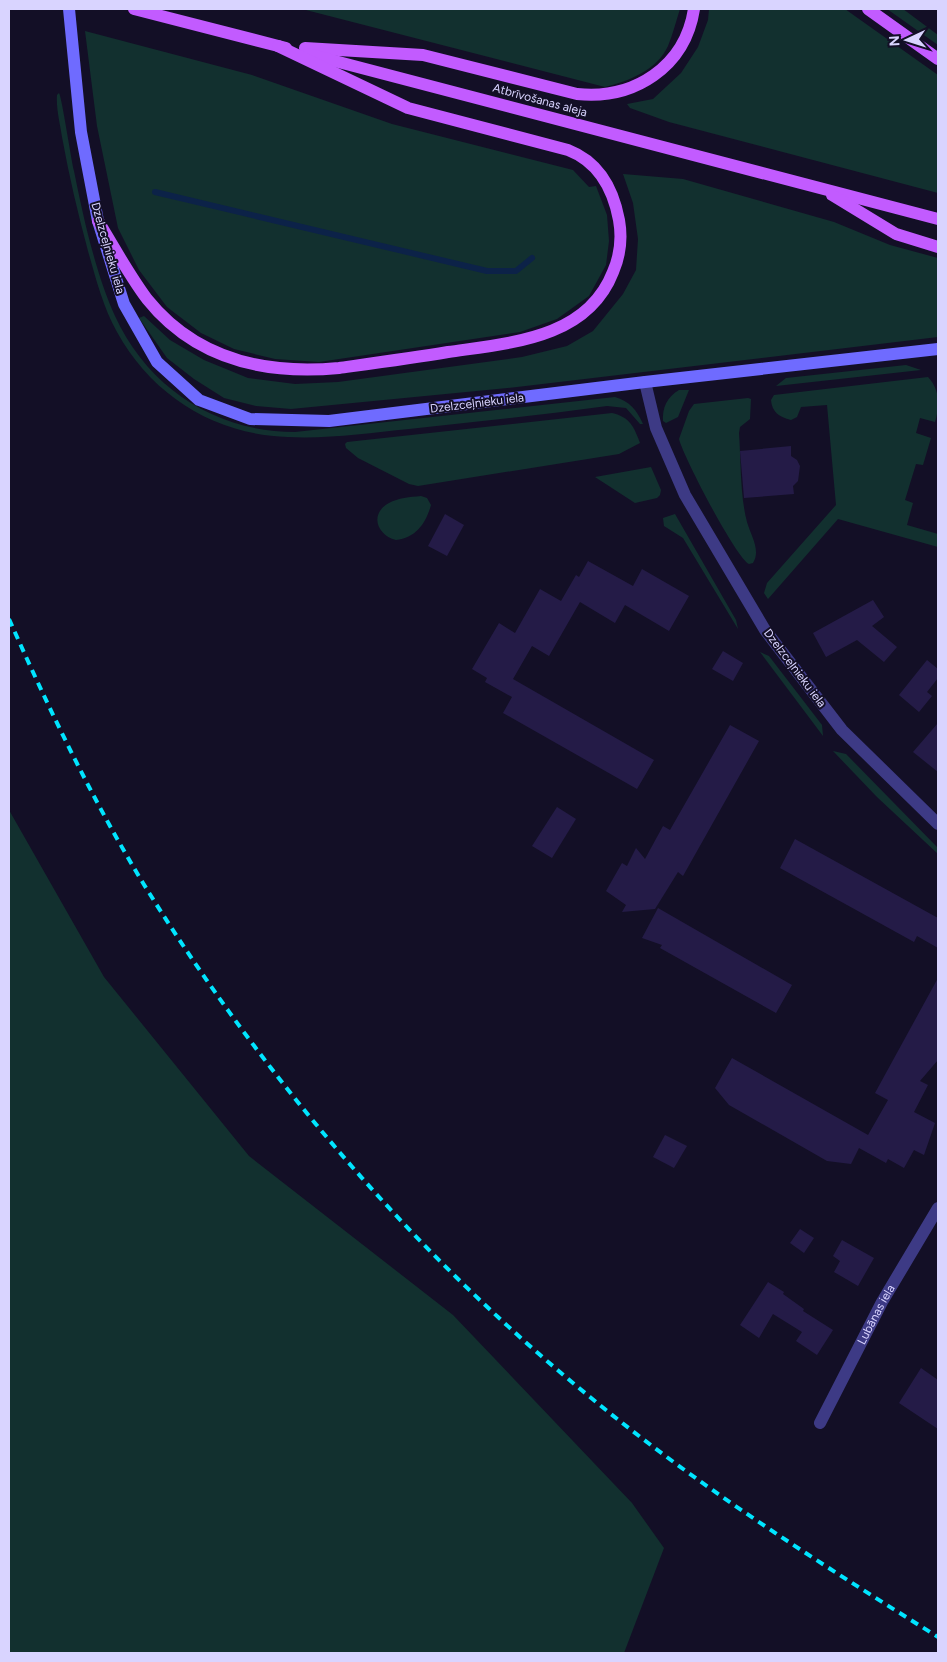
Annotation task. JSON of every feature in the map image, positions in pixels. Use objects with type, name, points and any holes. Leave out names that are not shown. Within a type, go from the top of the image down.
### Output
[{"type":"main road","name":"Dzelzceļnieku iela","points":[[69,9],[80,124],[98,221],[124,304],[157,362],[200,400],[250,419],[329,421],[646,382]]},
{"type":"main road","name":"Atbrīvošanas aleja","points":[[134,9],[938,219]]},
{"type":"main road","points":[[278,46],[423,54],[577,94],[595,96],[631,88],[645,82],[662,69],[676,53],[686,35],[694,9]]},
{"type":"main road","points":[[868,9],[938,59]]},
{"type":"main road","points":[[98,221],[146,297],[172,325],[210,349],[266,368],[310,371],[519,342],[554,331],[572,322],[590,308],[600,297],[616,266],[620,234],[612,196],[601,172],[592,163],[568,150],[408,108],[278,46]]},
{"type":"main road","points":[[820,187],[896,234],[938,247]]},
{"type":"main road","points":[[646,382],[938,349]]},
{"type":"street","name":"Dzelzceļnieku iela","points":[[646,382],[656,428],[685,495],[765,630],[842,730],[938,824]]},
{"type":"street","name":"Lubānas iela","points":[[820,1423],[882,1302],[938,1208]]},
{"type":"green space","points":[[302,9],[680,9],[668,46],[657,62],[633,78],[605,87]]},
{"type":"green space","points":[[709,9],[845,9],[938,75],[938,193],[669,122],[630,108],[627,104],[653,99],[681,73],[698,47],[708,20]]},
{"type":"green space","points":[[887,9],[903,9],[938,35],[938,45]]},
{"type":"green space","points":[[85,31],[252,75],[392,124],[573,170],[589,187],[596,186],[607,215],[609,241],[606,265],[589,296],[557,319],[520,332],[319,362],[275,359],[234,349],[201,333],[167,307],[139,270],[118,228],[97,126]]},
{"type":"green space","points":[[59,93],[86,226],[108,300],[129,342],[146,364],[166,384],[188,401],[212,414],[238,424],[266,430],[295,432],[615,397],[632,407],[643,424],[640,424],[626,408],[607,406],[364,434],[288,437],[261,435],[236,429],[211,420],[189,408],[148,375],[131,355],[108,313],[100,293],[77,209],[58,111],[57,95]]},
{"type":"green space","points":[[623,174],[683,179],[834,222],[890,245],[938,258],[938,337],[517,387],[291,409],[256,406],[224,398],[194,379],[167,358],[139,318],[144,316],[170,340],[204,360],[248,378],[295,384],[338,382],[522,357],[567,346],[593,331],[623,294],[636,270],[638,239],[633,203]]},
{"type":"green space","points":[[906,365],[921,370],[776,386],[786,378]]},
{"type":"green space","points":[[928,377],[937,392],[937,416],[935,422],[920,418],[916,433],[931,438],[923,465],[916,464],[905,500],[913,503],[907,525],[938,534],[938,547],[838,519],[768,599],[764,593],[767,583],[836,505],[827,405],[801,407],[797,417],[791,420],[780,416],[775,411],[771,400],[774,395]]},
{"type":"green space","points":[[679,390],[689,390],[678,417],[666,423],[663,421],[664,407],[668,399]]},
{"type":"green space","points":[[751,399],[750,419],[740,427],[739,433],[743,501],[747,522],[756,548],[753,563],[749,564],[742,558],[722,526],[699,484],[679,439],[689,411],[694,404]]},
{"type":"green space","points":[[612,413],[627,420],[636,432],[640,443],[619,454],[418,486],[409,484],[358,458],[346,448],[345,444],[347,442]]},
{"type":"green space","points":[[651,467],[661,490],[660,495],[657,498],[635,503],[595,477]]},
{"type":"green space","points":[[421,496],[427,498],[431,505],[426,518],[415,533],[396,540],[384,534],[380,529],[377,518],[383,508],[396,500]]},
{"type":"green space","points":[[675,514],[736,620],[738,629],[683,538],[664,526],[663,518]]},
{"type":"green space","points":[[760,652],[769,656],[822,725],[823,736]]},
{"type":"green space","points":[[833,751],[846,754],[938,848],[938,854],[877,797]]},
{"type":"green space","points":[[9,810],[104,977],[249,1156],[453,1315],[632,1503],[664,1548],[624,1653],[9,1653]]},
{"type":"building","points":[[791,446],[791,456],[797,460],[800,466],[798,481],[793,486],[794,494],[744,498],[740,451]]},
{"type":"building","points":[[445,514],[464,525],[447,556],[428,546]]},
{"type":"building","points":[[588,561],[633,586],[642,569],[689,596],[669,631],[625,605],[615,623],[580,602],[549,656],[532,646],[513,679],[654,760],[637,789],[503,713],[512,697],[485,682],[487,678],[472,669],[499,623],[515,633],[540,589],[561,601],[576,575],[579,577]]},
{"type":"building","points":[[873,600],[884,617],[872,626],[897,647],[884,662],[857,640],[826,657],[813,633]]},
{"type":"building","points":[[723,651],[743,663],[733,681],[712,669]]},
{"type":"building","points":[[927,660],[938,669],[938,678],[927,692],[932,696],[919,712],[899,695]]},
{"type":"building","points":[[938,723],[938,772],[913,752]]},
{"type":"building","points":[[730,725],[759,741],[683,876],[678,872],[655,909],[622,912],[626,905],[606,891],[622,863],[627,866],[636,848],[645,859],[663,826],[670,830]]},
{"type":"building","points":[[557,807],[576,819],[552,858],[532,846]]},
{"type":"building","points":[[795,839],[938,918],[938,948],[917,936],[914,942],[780,868]]},
{"type":"building","points":[[658,908],[792,985],[776,1013],[660,948],[662,945],[642,938]]},
{"type":"building","points":[[938,978],[938,1060],[920,1081],[928,1085],[914,1112],[935,1123],[924,1155],[914,1150],[904,1168],[888,1159],[886,1163],[859,1148],[851,1164],[827,1161],[729,1105],[715,1088],[732,1058],[868,1135],[888,1100],[875,1093]]},
{"type":"building","points":[[665,1135],[687,1146],[674,1168],[653,1157]]},
{"type":"building","points":[[800,1229],[814,1238],[804,1253],[790,1243]]},
{"type":"building","points":[[842,1240],[874,1258],[858,1286],[834,1272],[840,1261],[833,1256]]},
{"type":"building","points":[[768,1282],[784,1292],[783,1294],[804,1309],[803,1311],[833,1330],[817,1355],[796,1341],[802,1332],[773,1314],[759,1338],[740,1325]]},
{"type":"building","points":[[921,1368],[938,1380],[938,1429],[899,1403]]},
{"type":"waterway","points":[[155,192],[487,271],[516,271],[532,258]]},
{"type":"railway","points":[[9,619],[56,720],[106,819],[143,883],[189,955],[290,1093],[345,1159],[402,1222],[462,1283],[525,1342],[631,1430],[760,1523],[938,1637]]}]
